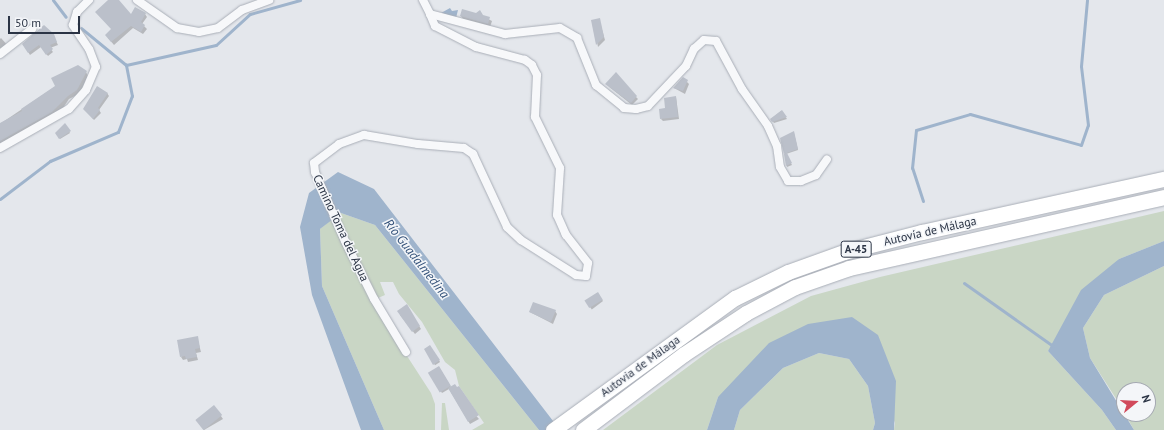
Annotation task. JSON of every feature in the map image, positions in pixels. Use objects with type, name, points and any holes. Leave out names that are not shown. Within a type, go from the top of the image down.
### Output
[{"type":"highway","name":"Autovía de Málaga","points":[[553,430],[735,298],[788,272],[844,252],[894,239],[1164,179]]},
{"type":"highway","name":"Autovía de Málaga","points":[[583,430],[684,354],[746,313],[795,287],[849,268],[1164,197]]},
{"type":"street","points":[[0,148],[69,109],[86,90],[96,67],[89,49],[73,25],[77,12],[89,0]]},
{"type":"street","points":[[137,0],[177,28],[200,32],[218,28],[242,10],[269,0]]},
{"type":"street","points":[[423,0],[430,14],[504,34],[560,28],[577,38],[596,85],[624,108],[636,109],[648,106],[686,66],[694,49],[704,40],[716,41],[742,89],[768,126],[777,146],[780,166],[788,181],[801,181],[816,176],[827,159]]},
{"type":"street","name":"Camino Toma del Agua","points":[[406,352],[374,300],[345,241],[315,172],[314,163],[339,144],[364,135],[418,144],[464,148],[473,154],[507,227],[521,240],[576,275],[586,276],[588,263],[566,235],[558,215],[560,168],[535,117],[537,75],[532,65],[525,60],[476,47],[435,26],[430,14]]},
{"type":"street","points":[[0,54],[32,28]]},
{"type":"green space","points":[[1164,211],[1164,241],[1119,259],[1048,351],[1102,410],[1116,430],[894,430],[895,423],[852,317],[718,397],[707,430],[603,430],[717,345],[811,296],[880,277]]},
{"type":"green space","points":[[341,213],[375,225],[539,430],[472,430],[484,423],[459,386],[455,370],[445,362],[422,322],[399,294],[393,282],[380,282],[385,295],[378,298],[348,240],[338,215]]},
{"type":"green space","points":[[331,220],[374,305],[431,393],[435,404],[435,430],[384,430],[322,286],[320,229]]},
{"type":"green space","points":[[1164,266],[1164,430],[1134,430],[1130,422],[1156,422],[1156,382],[1116,382],[1116,399],[1090,358],[1083,328],[1104,295]]},
{"type":"green space","points":[[819,353],[849,359],[868,386],[875,423],[873,430],[734,430],[740,410],[783,368]]},
{"type":"green space","points":[[442,403],[445,403],[449,430],[441,430]]},
{"type":"water","points":[[450,8],[452,11],[458,10],[456,18],[441,13]]},
{"type":"water","name":"Río Guadalmedina","points":[[338,172],[374,189],[560,430],[539,430],[375,225],[341,213],[320,229],[322,286],[384,430],[361,430],[312,295],[300,227],[309,193]]},
{"type":"water","points":[[1164,241],[1164,266],[1104,295],[1083,328],[1090,358],[1116,401],[1116,422],[1129,422],[1134,430],[1116,430],[1102,410],[1048,351],[1081,290],[1119,259]]},
{"type":"water","points":[[852,317],[878,335],[896,381],[894,430],[873,430],[875,423],[868,386],[849,359],[819,353],[783,368],[740,410],[734,430],[707,430],[718,397],[769,343],[808,324]]},
{"type":"building","points":[[108,0],[119,0],[131,14],[135,7],[146,13],[141,22],[145,25],[141,32],[131,26],[111,42],[105,35],[111,29],[95,12]]},
{"type":"building","points":[[462,9],[476,13],[480,10],[483,15],[490,17],[488,24],[460,16]]},
{"type":"building","points":[[600,18],[604,37],[596,45],[591,20]]},
{"type":"building","points":[[44,25],[54,34],[57,42],[50,45],[53,49],[46,55],[39,45],[28,53],[22,44]]},
{"type":"building","points":[[78,65],[87,71],[77,90],[68,96],[52,112],[0,141],[0,123],[22,111],[21,109],[55,86],[51,78]]},
{"type":"building","points":[[616,72],[637,96],[631,103],[605,84]]},
{"type":"building","points":[[683,77],[688,80],[683,91],[673,88]]},
{"type":"building","points":[[97,86],[108,93],[98,108],[100,110],[93,119],[83,109]]},
{"type":"building","points":[[676,96],[678,117],[660,119],[659,109],[665,108],[664,98]]},
{"type":"building","points":[[782,110],[787,117],[772,122],[770,119]]},
{"type":"building","points":[[65,123],[71,131],[59,139],[55,133]]},
{"type":"building","points":[[794,131],[798,149],[784,154],[780,138]]},
{"type":"building","points":[[787,153],[792,163],[786,166],[784,154]]},
{"type":"building","points":[[598,292],[603,300],[589,308],[584,300]]},
{"type":"building","points":[[533,302],[556,310],[551,322],[529,312]]},
{"type":"building","points":[[407,304],[420,326],[412,332],[397,311]]},
{"type":"building","points":[[198,336],[200,348],[195,349],[197,357],[186,359],[185,356],[180,357],[177,340]]},
{"type":"building","points":[[430,345],[440,360],[433,365],[424,349]]},
{"type":"building","points":[[439,366],[451,386],[440,392],[428,373]]},
{"type":"building","points":[[455,384],[457,387],[459,386],[479,415],[468,422],[448,388]]},
{"type":"building","points":[[214,405],[222,415],[204,430],[195,420]]},
{"type":"waterway","points":[[53,0],[66,17]]},
{"type":"waterway","points":[[126,65],[216,45],[250,14],[300,0]]},
{"type":"waterway","points":[[923,201],[912,168],[916,130],[970,114],[1081,145],[1088,125],[1081,66],[1087,0]]},
{"type":"waterway","points":[[0,199],[50,161],[118,132],[132,96],[126,65],[81,28]]},
{"type":"waterway","points":[[964,283],[1053,346]]}]
